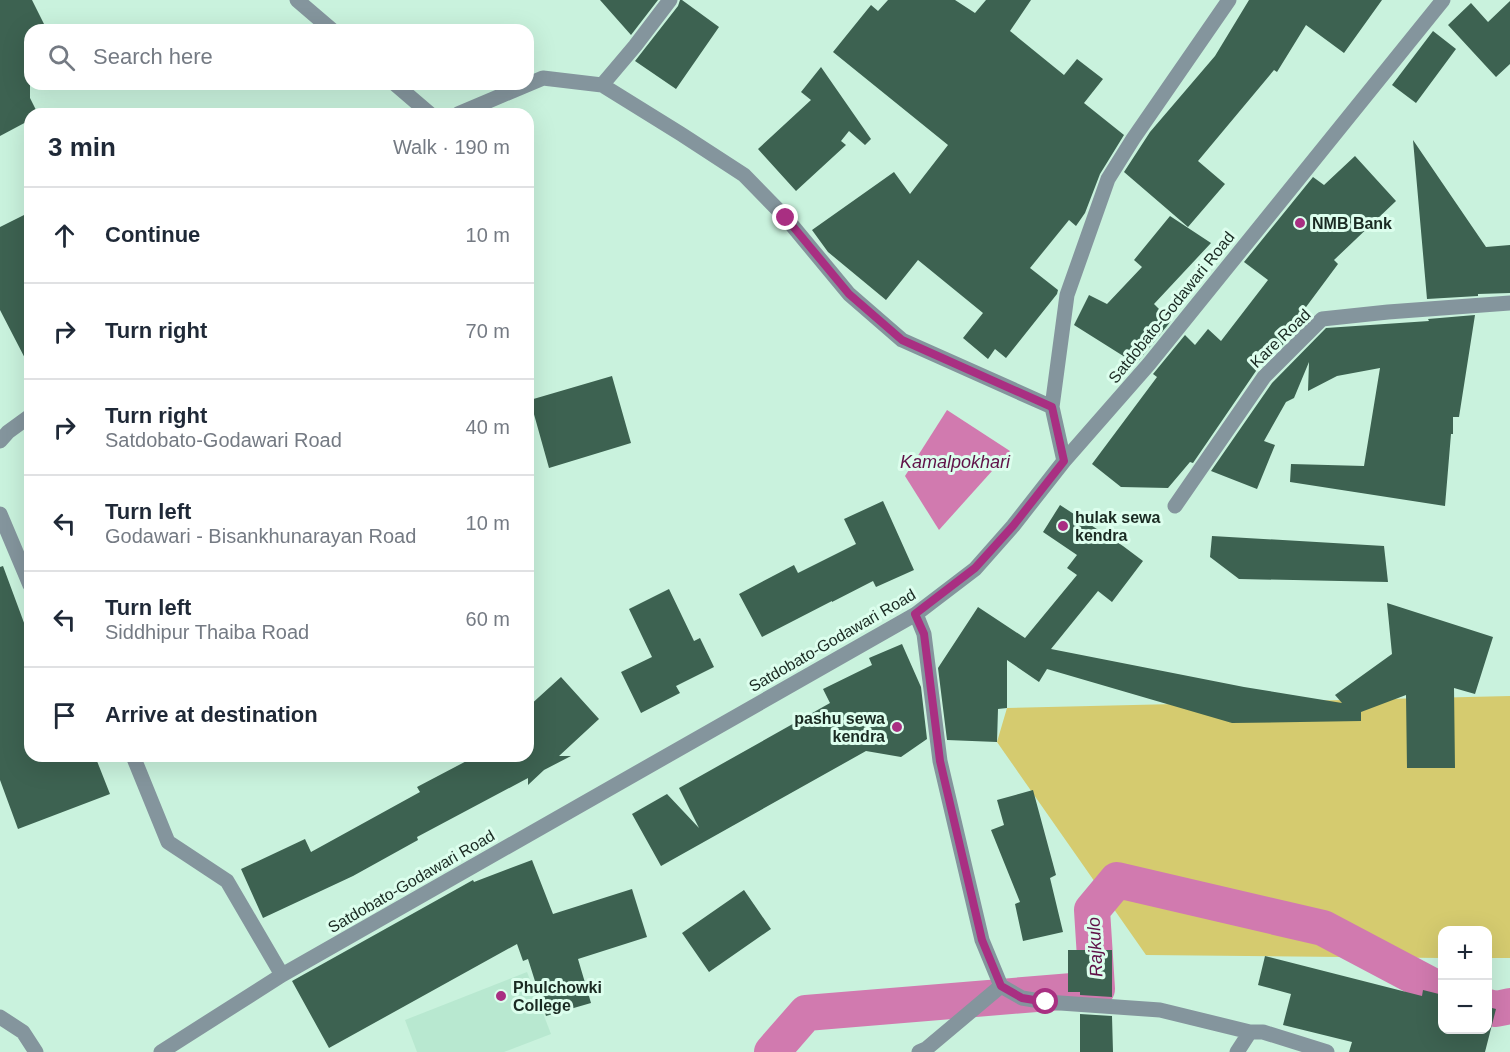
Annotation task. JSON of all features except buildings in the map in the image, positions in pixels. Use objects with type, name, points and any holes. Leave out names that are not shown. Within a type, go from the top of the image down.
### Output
[{"type":"street","points":[[297,0],[325,24]]},
{"type":"street","points":[[602,85],[670,0]]},
{"type":"street","points":[[1064,461],[1052,407],[1067,295],[1108,179],[1229,0]]},
{"type":"street","name":"Satdobato-Godawari Road","points":[[161,1052],[282,975],[915,614],[975,568],[1149,364],[1443,0]]},
{"type":"street","points":[[534,82],[543,78],[602,85],[681,134],[744,175],[786,218],[849,294],[902,340],[1052,407]]},
{"type":"street","points":[[402,90],[423,108]]},
{"type":"street","points":[[472,108],[515,90]]},
{"type":"street","name":"Kare Road","points":[[1175,506],[1264,377],[1322,319],[1510,303]]},
{"type":"street","points":[[0,441],[24,421]]},
{"type":"street","points":[[0,514],[24,571]]},
{"type":"street","points":[[915,614],[924,634],[943,772],[982,940],[1001,986],[1022,998],[1046,1002],[1160,1010],[1250,1032],[1263,1032],[1327,1052]]},
{"type":"street","points":[[135,762],[168,842],[226,881],[282,975]]},
{"type":"street","points":[[919,1052],[926,1049],[1001,986]]},
{"type":"street","points":[[0,1017],[23,1032],[36,1052]]},
{"type":"street","points":[[1237,1052],[1250,1032]]},
{"type":"shaded area","points":[[1510,696],[1510,958],[1492,958],[1492,926],[1438,926],[1438,958],[1146,955],[997,742],[1007,708]]},
{"type":"shaded area","name":"Phulchowki College","points":[[527,972],[551,1034],[504,1052],[417,1052],[405,1020]]},
{"type":"water","name":"Kamalpokhari","points":[[947,410],[1010,451],[939,530],[905,476]]},
{"type":"waterway","name":"Rajkulo","points":[[772,1052],[806,1013],[1097,989],[1092,910],[1117,880],[1323,928],[1438,989]]},
{"type":"waterway","name":"Rajkulo","points":[[1492,1008],[1510,1006]]},
{"type":"place","name":"NMB Bank","points":[[1300,223]]},
{"type":"place","name":"hulak sewa kendra","points":[[1063,526]]},
{"type":"place","name":"pashu sewa kendra","points":[[897,727]]},
{"type":"place","name":"Phulchowki College","points":[[501,996]]},
{"type":"route","points":[[786,218],[849,294],[902,340],[1052,407],[1064,461],[1013,526],[975,568],[915,614],[924,634],[940,761],[982,940],[1001,986],[1022,998],[1046,1002]]}]
